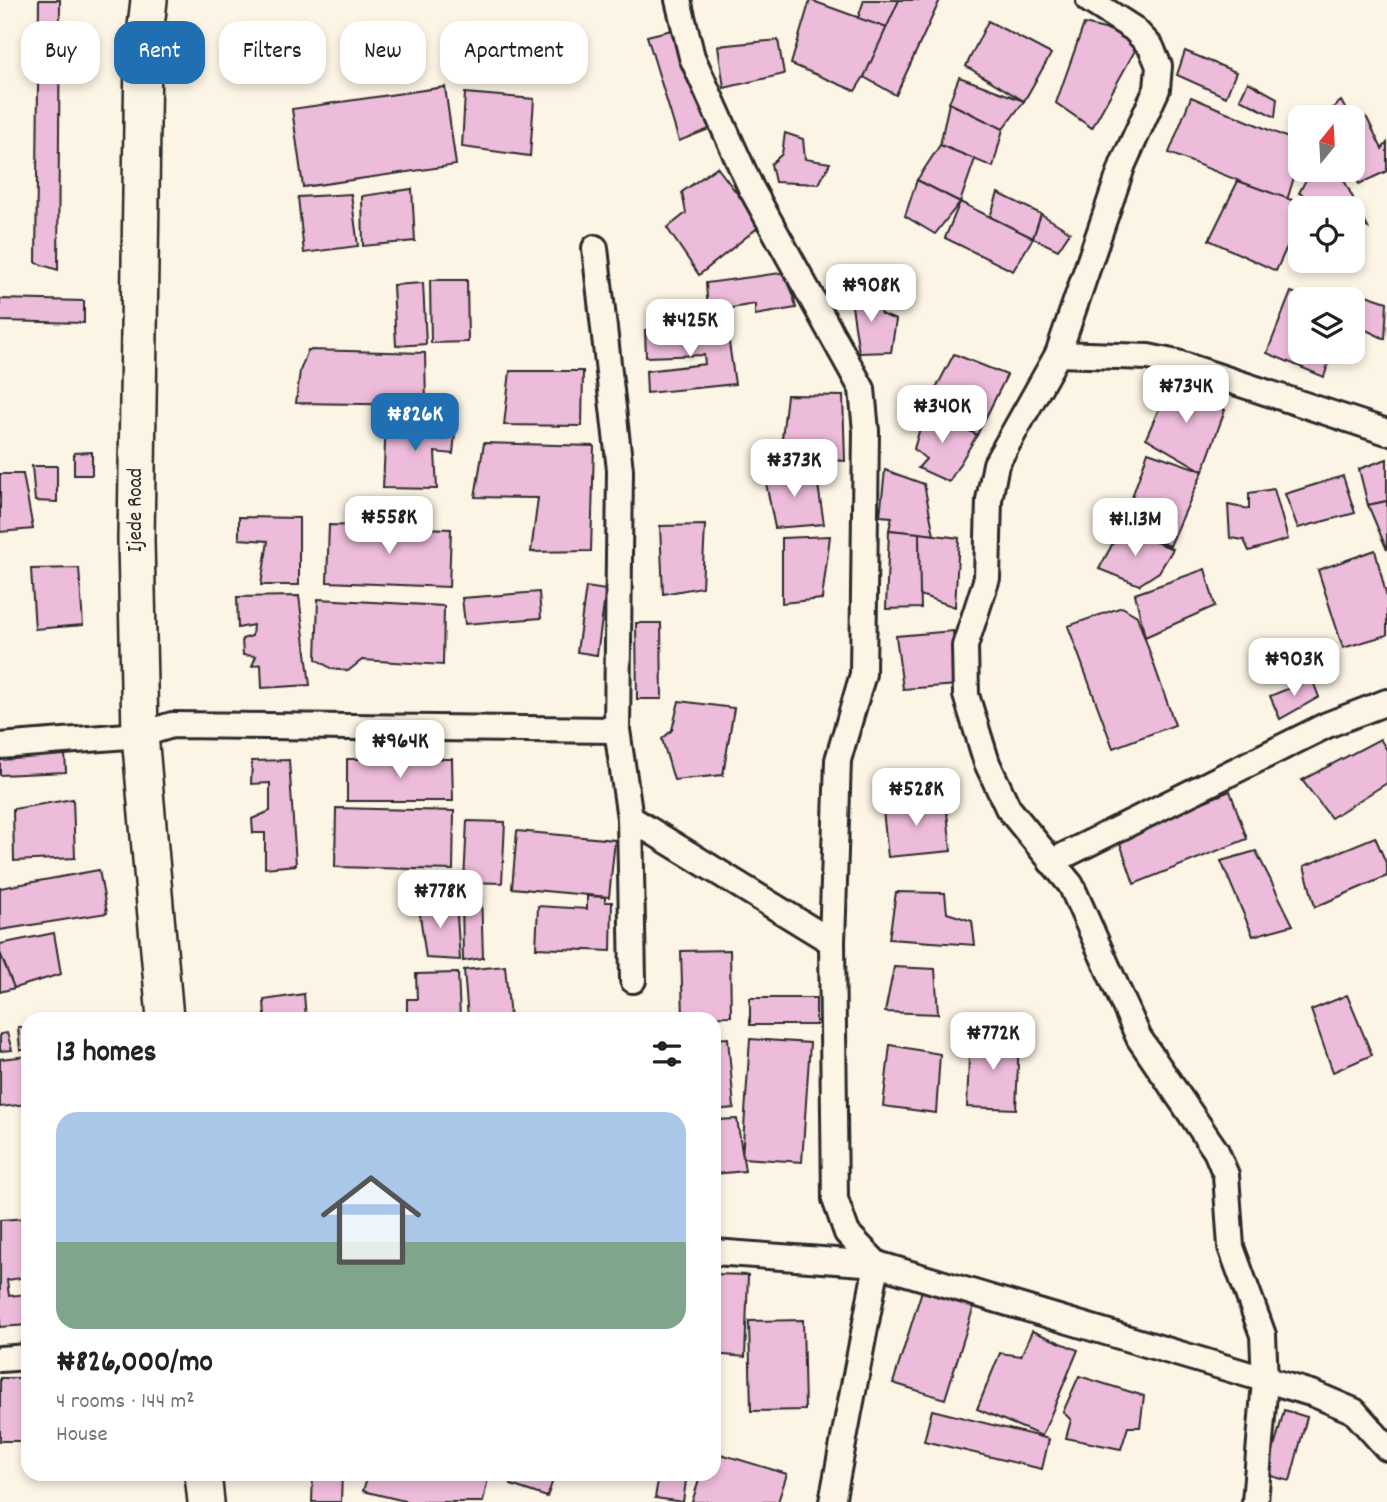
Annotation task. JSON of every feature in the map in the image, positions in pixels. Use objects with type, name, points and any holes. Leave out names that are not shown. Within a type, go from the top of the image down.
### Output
[{"type":"main road","name":"Ijede Road","points":[[149,0],[143,54],[136,540],[141,735],[164,1012]]},
{"type":"main road","points":[[204,1481],[206,1502]]},
{"type":"street","points":[[678,0],[692,57],[751,187],[862,389],[866,430],[863,674],[838,760],[832,942],[835,1199],[847,1233],[877,1264]]},
{"type":"street","points":[[1089,0],[1134,29],[1151,47],[1159,66],[1157,89],[1123,164],[1058,354],[996,464],[989,500],[987,578],[971,620],[964,667],[966,695],[987,763],[1008,808],[1071,885],[1139,1038],[1216,1152],[1226,1175],[1231,1247],[1263,1335],[1265,1381],[1255,1502]]},
{"type":"street","points":[[595,248],[620,470],[617,730],[630,818],[633,980]]},
{"type":"street","points":[[1058,354],[1148,357],[1177,363],[1387,432]]},
{"type":"street","points":[[1051,862],[1327,725],[1387,702]]},
{"type":"street","points":[[0,746],[141,735],[172,725],[617,730]]},
{"type":"street","points":[[630,818],[832,942]]},
{"type":"street","points":[[721,1253],[877,1264],[1314,1394],[1354,1411],[1387,1448]]},
{"type":"street","points":[[832,1502],[877,1264]]},
{"type":"street","points":[[0,1359],[21,1358]]},
{"type":"building","points":[[39,0],[60,0],[60,21],[39,21]]},
{"type":"building","points":[[810,0],[893,30],[855,91],[791,64]]},
{"type":"building","points":[[864,0],[901,0],[893,30],[858,18]]},
{"type":"building","points":[[899,0],[940,0],[896,95],[864,77]]},
{"type":"building","points":[[988,21],[1051,54],[1024,101],[966,66]]},
{"type":"building","points":[[1084,24],[1142,38],[1092,128],[1056,103]]},
{"type":"building","points":[[672,30],[722,124],[679,141],[647,36]]},
{"type":"building","points":[[778,40],[784,74],[724,88],[718,46]]},
{"type":"building","points":[[1185,51],[1236,72],[1226,97],[1177,75]]},
{"type":"building","points":[[959,77],[1024,101],[1003,129],[949,103]]},
{"type":"building","points":[[1248,82],[1277,98],[1275,117],[1240,99]]},
{"type":"building","points":[[38,84],[59,84],[58,270],[36,263]]},
{"type":"building","points":[[445,87],[456,165],[303,187],[292,109]]},
{"type":"building","points":[[465,93],[534,99],[530,156],[462,147]]},
{"type":"building","points":[[1191,97],[1288,138],[1288,182],[1293,182],[1287,200],[1169,153]]},
{"type":"building","points":[[949,103],[1003,129],[993,167],[940,145]]},
{"type":"building","points":[[1365,117],[1382,149],[1387,143],[1387,171],[1365,181]]},
{"type":"building","points":[[785,133],[803,139],[805,159],[830,163],[819,184],[775,182],[771,164],[782,154]]},
{"type":"building","points":[[940,145],[975,159],[960,202],[917,180]]},
{"type":"building","points":[[717,167],[761,225],[699,275],[667,228],[686,213],[682,192]]},
{"type":"building","points":[[917,180],[960,202],[935,234],[905,216]]},
{"type":"building","points":[[1238,181],[1288,199],[1288,244],[1276,271],[1209,240]]},
{"type":"building","points":[[1305,182],[1345,182],[1352,196],[1305,196],[1299,193]]},
{"type":"building","points":[[412,189],[415,241],[363,246],[362,196]]},
{"type":"building","points":[[998,193],[1041,214],[1033,238],[990,217]]},
{"type":"building","points":[[351,194],[358,246],[304,253],[298,197]]},
{"type":"building","points":[[960,202],[1033,238],[1013,271],[945,238]]},
{"type":"building","points":[[1041,214],[1070,232],[1058,250],[1033,238]]},
{"type":"building","points":[[788,272],[796,308],[755,315],[755,304],[708,312],[706,283]]},
{"type":"building","points":[[430,280],[467,280],[468,342],[431,343]]},
{"type":"building","points":[[423,283],[426,344],[396,346],[393,285]]},
{"type":"building","points":[[849,286],[873,294],[881,314],[896,320],[891,352],[859,353]]},
{"type":"building","points":[[1365,295],[1387,302],[1385,339],[1365,330]]},
{"type":"building","points":[[0,299],[84,301],[84,323],[0,321]]},
{"type":"building","points":[[1288,300],[1288,362],[1267,353]]},
{"type":"building","points":[[727,329],[735,384],[647,393],[646,371],[705,364],[704,355],[646,357],[645,330]]},
{"type":"building","points":[[308,350],[425,353],[426,405],[296,403],[300,371]]},
{"type":"building","points":[[954,354],[1007,375],[977,435],[926,407]]},
{"type":"building","points":[[1293,364],[1328,364],[1324,377]]},
{"type":"building","points":[[510,371],[583,371],[582,426],[504,425]]},
{"type":"building","points":[[1171,381],[1225,410],[1203,471],[1146,438]]},
{"type":"building","points":[[787,395],[843,396],[845,461],[780,456]]},
{"type":"building","points":[[926,407],[977,435],[949,482],[918,468],[926,459],[914,449]]},
{"type":"building","points":[[386,421],[456,422],[453,454],[435,452],[437,489],[383,488]]},
{"type":"building","points":[[484,443],[594,446],[591,551],[531,552],[538,498],[475,497]]},
{"type":"building","points":[[92,452],[92,475],[74,475],[74,453]]},
{"type":"building","points":[[1148,452],[1203,471],[1170,546],[1121,528]]},
{"type":"building","points":[[1387,459],[1387,501],[1368,505],[1359,469]]},
{"type":"building","points":[[32,466],[57,466],[57,502],[35,501]]},
{"type":"building","points":[[885,470],[924,484],[934,535],[889,530],[892,517],[880,516]]},
{"type":"building","points":[[816,472],[824,524],[775,528],[764,473]]},
{"type":"building","points":[[0,474],[23,474],[33,529],[0,532]]},
{"type":"building","points":[[1343,476],[1355,513],[1298,528],[1285,494]]},
{"type":"building","points":[[1274,489],[1288,539],[1249,551],[1244,540],[1230,538],[1228,505],[1249,509],[1249,493]]},
{"type":"building","points":[[1387,501],[1387,550],[1368,505]]},
{"type":"building","points":[[239,517],[299,518],[299,585],[261,585],[268,541],[239,539]]},
{"type":"building","points":[[329,525],[451,529],[449,587],[327,582]]},
{"type":"building","points":[[705,525],[702,587],[663,594],[660,526]]},
{"type":"building","points":[[1121,528],[1173,549],[1159,572],[1139,585],[1099,569]]},
{"type":"building","points":[[889,530],[919,533],[921,608],[886,609]]},
{"type":"building","points":[[919,533],[959,538],[955,607],[920,595]]},
{"type":"building","points":[[830,536],[822,599],[782,603],[782,538]]},
{"type":"building","points":[[1375,550],[1387,598],[1387,635],[1343,648],[1318,570]]},
{"type":"building","points":[[79,568],[83,625],[35,629],[31,569]]},
{"type":"building","points":[[1205,569],[1215,606],[1145,637],[1135,594]]},
{"type":"building","points":[[586,587],[606,590],[597,655],[577,652]]},
{"type":"building","points":[[539,592],[541,618],[465,624],[462,598]]},
{"type":"building","points":[[299,596],[310,685],[262,688],[261,664],[252,666],[256,656],[243,655],[242,639],[252,636],[253,625],[238,628],[237,597]]},
{"type":"building","points":[[318,599],[444,606],[443,665],[362,660],[348,671],[332,669],[316,659]]},
{"type":"building","points":[[1122,607],[1137,616],[1175,725],[1113,748],[1068,626]]},
{"type":"building","points":[[636,623],[661,623],[662,699],[637,699]]},
{"type":"building","points":[[953,631],[958,685],[903,689],[896,636]]},
{"type":"building","points":[[1312,679],[1319,697],[1280,719],[1270,696]]},
{"type":"building","points":[[679,701],[734,708],[723,775],[674,780],[662,739],[672,730]]},
{"type":"building","points":[[1380,739],[1387,750],[1387,783],[1331,818],[1302,780]]},
{"type":"building","points":[[65,753],[66,772],[0,775],[0,758]]},
{"type":"building","points":[[347,759],[452,759],[453,801],[347,801]]},
{"type":"building","points":[[289,760],[296,865],[265,868],[265,833],[253,833],[252,819],[270,811],[270,783],[251,784],[252,761]]},
{"type":"building","points":[[1230,791],[1247,839],[1134,884],[1118,837]]},
{"type":"building","points":[[73,799],[75,858],[14,861],[13,809]]},
{"type":"building","points":[[882,801],[946,802],[951,851],[888,857]]},
{"type":"building","points":[[336,808],[454,811],[453,870],[335,867]]},
{"type":"building","points":[[467,821],[505,822],[502,883],[464,882]]},
{"type":"building","points":[[517,831],[615,840],[609,897],[512,888]]},
{"type":"building","points":[[1375,837],[1387,865],[1387,876],[1315,907],[1304,866]]},
{"type":"building","points":[[1256,851],[1293,925],[1253,936],[1221,861]]},
{"type":"building","points":[[99,870],[107,913],[0,930],[0,888]]},
{"type":"building","points":[[462,891],[481,891],[483,958],[463,961]]},
{"type":"building","points":[[896,892],[945,893],[947,913],[972,921],[975,945],[889,939]]},
{"type":"building","points":[[587,896],[605,897],[605,902],[612,902],[611,951],[536,948],[538,906],[587,909]]},
{"type":"building","points":[[418,901],[456,902],[460,960],[426,958]]},
{"type":"building","points":[[54,933],[61,974],[14,988],[0,953],[0,944]]},
{"type":"building","points":[[730,950],[731,1016],[721,1016],[721,1012],[683,1012],[681,951]]},
{"type":"building","points":[[0,953],[14,988],[0,992]]},
{"type":"building","points":[[505,966],[509,1012],[468,1012],[464,970]]},
{"type":"building","points":[[894,967],[935,969],[938,1014],[885,1012]]},
{"type":"building","points":[[458,973],[460,1012],[407,1012],[407,999],[417,999],[416,974]]},
{"type":"building","points":[[304,994],[306,1012],[265,1012],[264,1000]]},
{"type":"building","points":[[1347,995],[1372,1055],[1333,1072],[1311,1010]]},
{"type":"building","points":[[750,998],[816,998],[816,1025],[750,1025]]},
{"type":"building","points":[[18,1027],[21,1027],[20,1050]]},
{"type":"building","points":[[7,1033],[12,1050],[0,1051],[0,1034]]},
{"type":"building","points":[[970,1033],[1019,1040],[1016,1109],[967,1107]]},
{"type":"building","points":[[721,1038],[728,1038],[734,1108],[721,1109]]},
{"type":"building","points":[[750,1039],[810,1043],[802,1162],[742,1158]]},
{"type":"building","points":[[890,1045],[940,1054],[936,1113],[883,1106]]},
{"type":"building","points":[[21,1057],[21,1105],[0,1107],[0,1059]]},
{"type":"building","points":[[737,1119],[745,1171],[721,1173],[721,1120]]},
{"type":"building","points":[[21,1218],[21,1278],[7,1280],[9,1296],[21,1295],[21,1326],[0,1327],[0,1220]]},
{"type":"building","points":[[721,1274],[748,1275],[745,1357],[721,1355]]},
{"type":"building","points":[[925,1281],[977,1296],[945,1399],[893,1383]]},
{"type":"building","points":[[803,1320],[805,1410],[751,1411],[749,1321]]},
{"type":"building","points":[[1032,1331],[1078,1350],[1042,1436],[977,1409],[1000,1353],[1021,1356]]},
{"type":"building","points":[[1079,1376],[1144,1396],[1140,1427],[1128,1427],[1121,1449],[1066,1438],[1071,1420],[1063,1412]]},
{"type":"building","points":[[0,1378],[21,1378],[21,1441],[0,1441]]},
{"type":"building","points":[[932,1410],[1049,1439],[1042,1469],[924,1441]]},
{"type":"building","points":[[1284,1410],[1307,1417],[1290,1481],[1267,1475]]},
{"type":"building","points":[[721,1454],[787,1474],[778,1502],[692,1502],[699,1481],[721,1481]]},
{"type":"building","points":[[313,1481],[342,1481],[341,1502],[312,1502]]},
{"type":"building","points":[[366,1481],[488,1481],[483,1502],[409,1502],[363,1491]]},
{"type":"building","points":[[512,1481],[553,1481],[547,1497],[511,1485]]},
{"type":"building","points":[[658,1481],[686,1481],[683,1502],[655,1498]]}]
